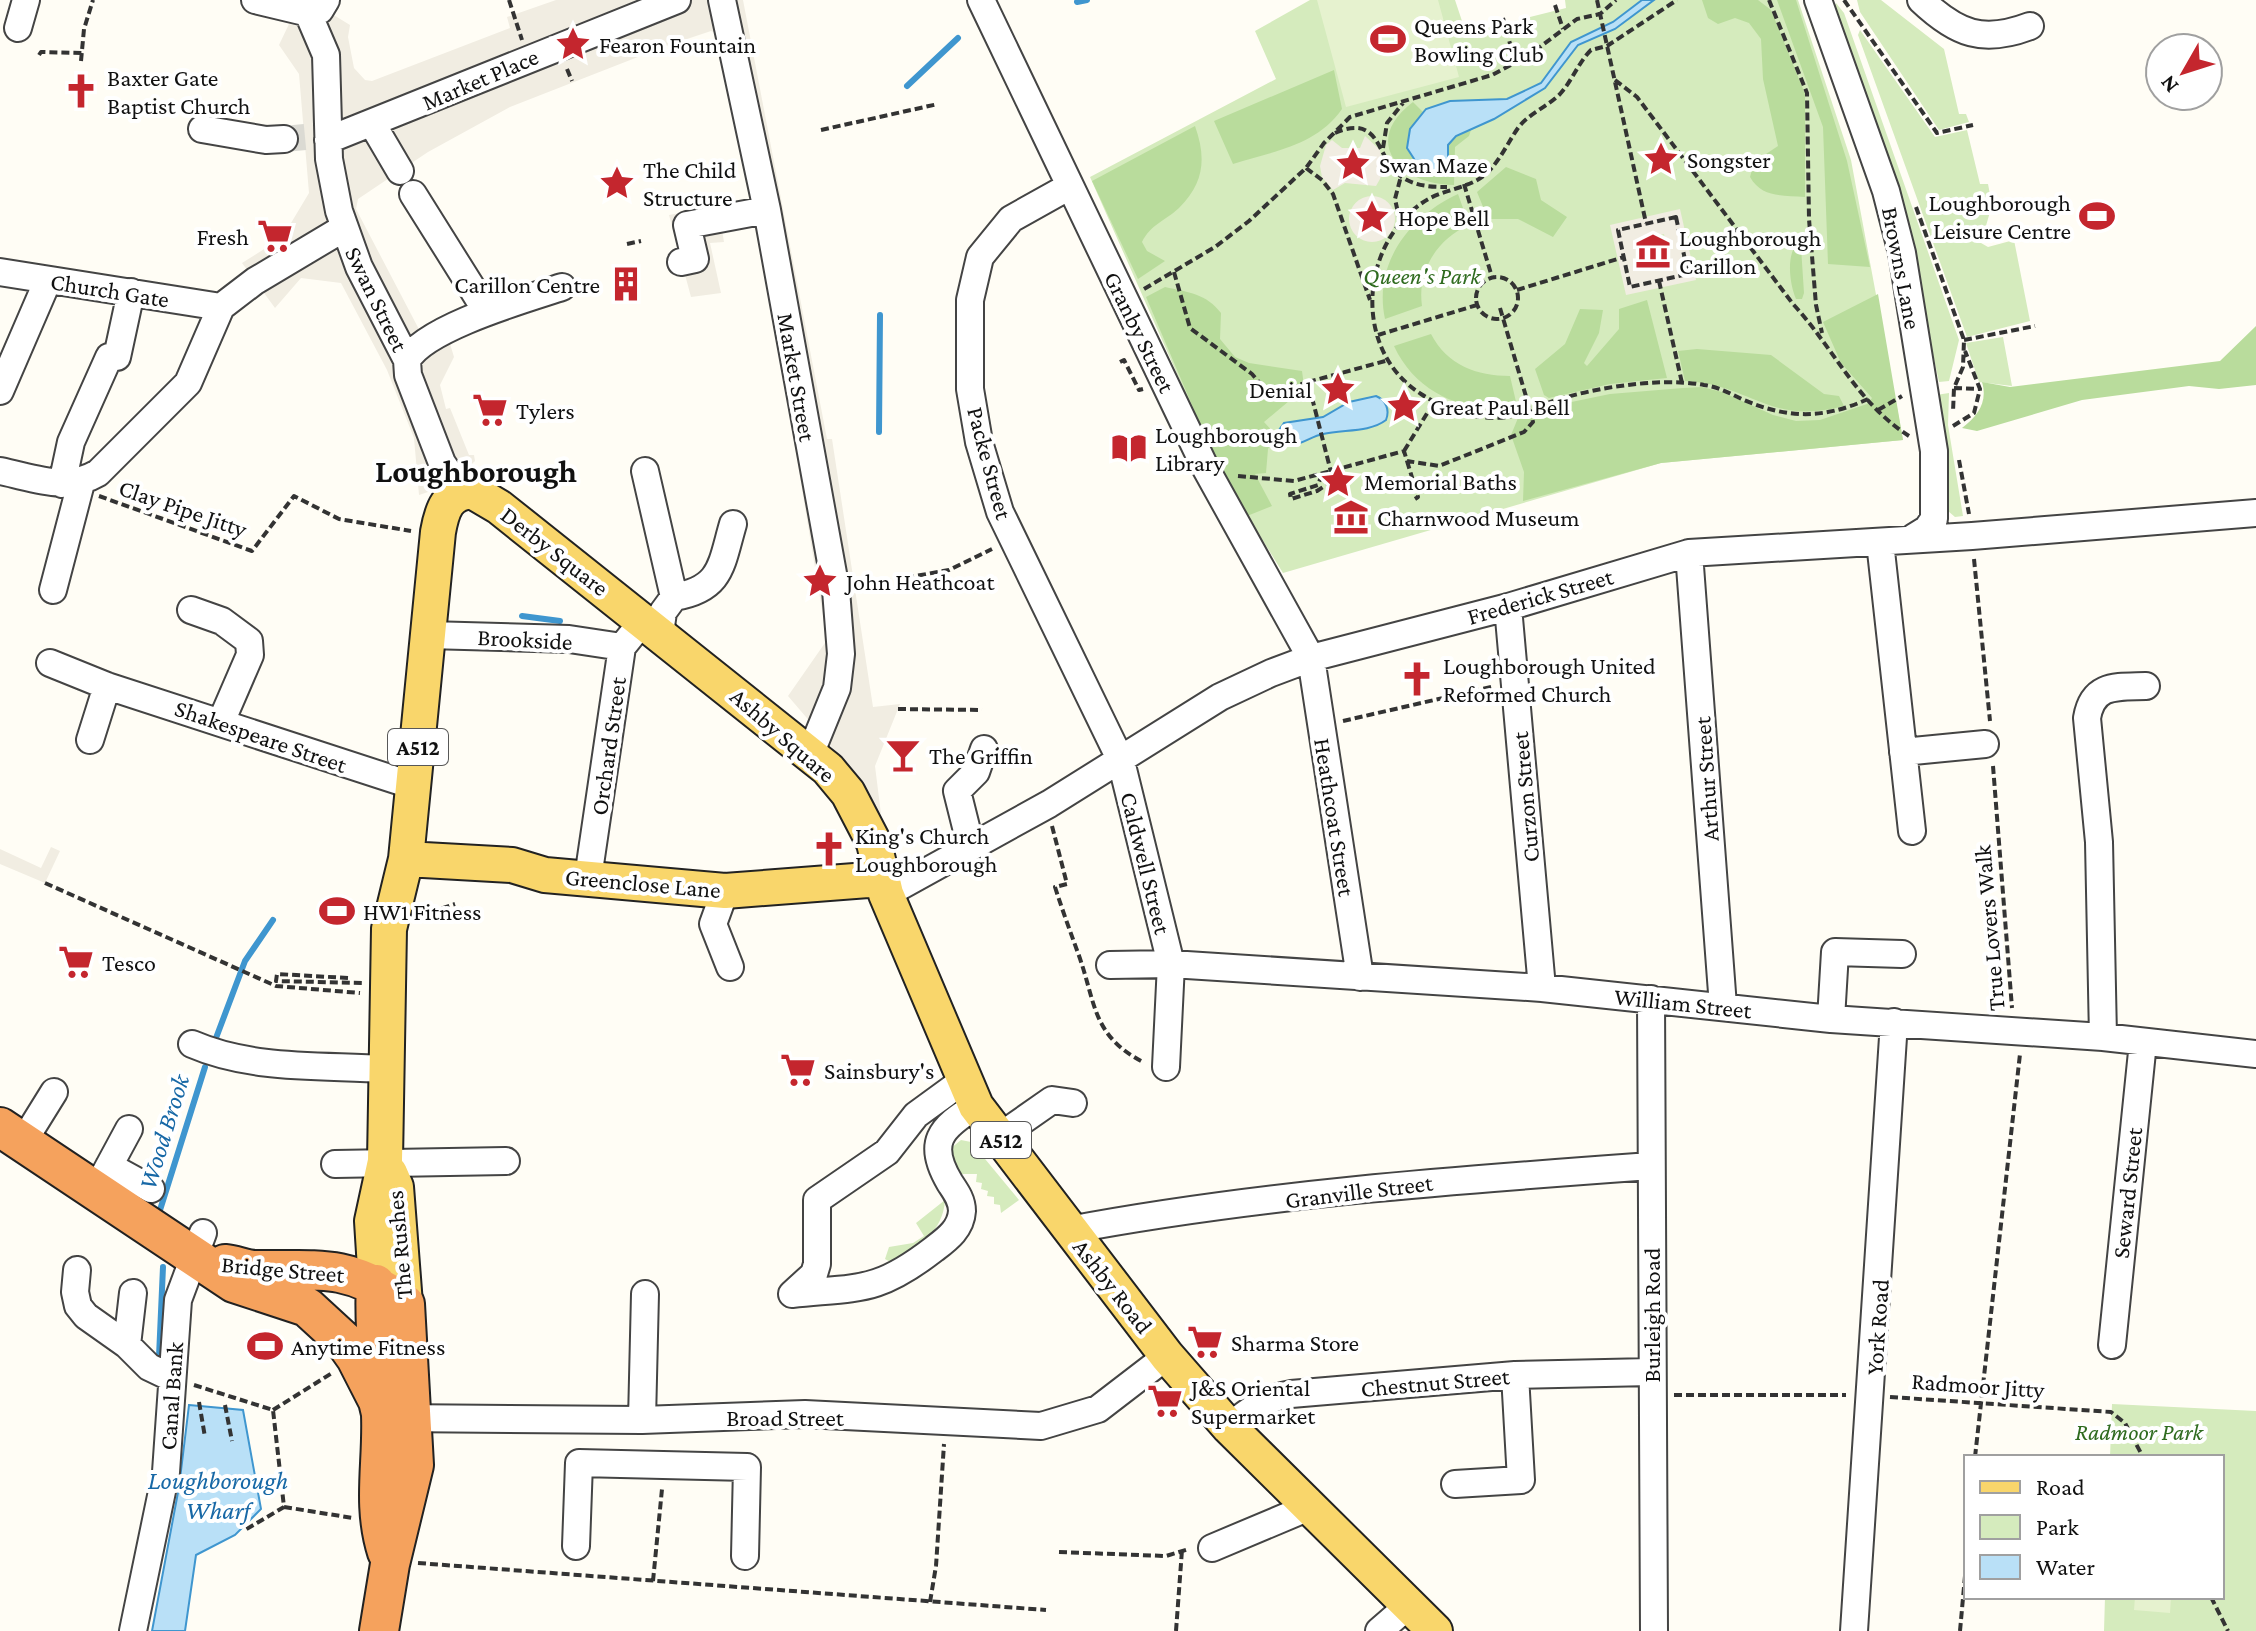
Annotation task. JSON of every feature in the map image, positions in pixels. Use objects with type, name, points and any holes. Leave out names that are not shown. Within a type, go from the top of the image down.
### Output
[{"type":"highway","name":"Bridge Street","points":[[11,1135],[102,1179],[199,1250],[234,1283],[307,1307],[350,1349],[378,1401],[397,1418]]},
{"type":"highway","name":"Bridge Street","points":[[199,1250],[252,1270],[318,1268],[358,1275],[385,1301]]},
{"type":"highway","points":[[307,1307],[385,1301],[397,1418],[414,1465],[405,1564],[379,1631]]},
{"type":"highway","points":[[397,1418],[378,1522],[405,1564]]},
{"type":"main road","name":"A512","points":[[428,635],[438,532],[446,503],[462,492]]},
{"type":"main road","name":"Derby Square","points":[[462,492],[480,493],[499,507],[642,634]]},
{"type":"main road","name":"Ashby Square","points":[[642,634],[811,752],[848,793],[874,843],[883,887]]},
{"type":"main road","name":"The Rushes","points":[[385,1301],[372,1221],[385,1161],[389,929],[406,859],[428,635]]},
{"type":"main road","name":"Greenclose Lane","points":[[406,859],[512,865],[545,875],[725,891],[883,887]]},
{"type":"main road","name":"Ashby Road","points":[[883,887],[970,1093],[999,1137],[1167,1356],[1229,1427],[1307,1508],[1435,1631]]},
{"type":"main road","name":"The Rushes","points":[[385,1161],[396,1187],[385,1301]]},
{"type":"main road","points":[[318,1268],[354,1254],[366,1243],[372,1221]]},
{"type":"street","points":[[18,28],[26,0]]},
{"type":"street","points":[[0,471],[72,484],[119,455],[188,383],[221,307],[255,281],[344,228],[311,138],[326,55],[317,6],[255,0]]},
{"type":"street","name":"Market Place","points":[[311,138],[373,125],[558,45],[677,0]]},
{"type":"street","name":"Market Street","points":[[722,0],[767,210],[836,590],[841,654],[837,688],[811,752]]},
{"type":"street","name":"Granby Street","points":[[981,0],[1021,62],[1048,119],[1070,186],[1212,479],[1311,658]]},
{"type":"street","name":"Browns Lane","points":[[1818,0],[1895,223],[1934,451],[1934,519],[1927,529],[1914,537]]},
{"type":"street","points":[[1921,0],[1958,28],[1977,36],[2003,36],[2030,26]]},
{"type":"street","points":[[373,125],[400,171]]},
{"type":"street","points":[[202,129],[266,140],[311,138]]},
{"type":"street","name":"Packe Street","points":[[1070,186],[1011,219],[992,238],[980,257],[970,300],[970,389],[979,442],[1012,540],[1121,761]]},
{"type":"street","points":[[413,194],[487,312]]},
{"type":"street","points":[[681,262],[695,259],[687,225],[767,210]]},
{"type":"street","name":"Swan Street","points":[[344,228],[359,267],[407,360],[408,375],[437,454],[462,492]]},
{"type":"street","name":"Church Gate","points":[[0,272],[221,307]]},
{"type":"street","points":[[0,391],[48,280]]},
{"type":"street","points":[[407,360],[414,350],[431,339],[487,312],[562,287]]},
{"type":"street","points":[[53,590],[72,484],[71,442],[109,357],[117,357],[131,292]]},
{"type":"street","points":[[645,471],[674,597],[700,591],[711,583],[721,566],[733,524]]},
{"type":"street","name":"Frederick Street","points":[[883,887],[971,847],[1049,804],[1220,697],[1311,658],[1508,607],[1689,553],[1880,542],[1914,537],[1972,536],[2256,513]]},
{"type":"street","points":[[1880,542],[1912,831]]},
{"type":"street","name":"Arthur Street","points":[[1689,553],[1723,1006]]},
{"type":"street","name":"Orchard Street","points":[[588,878],[642,634],[674,597]]},
{"type":"street","name":"Curzon Street","points":[[1508,607],[1542,988]]},
{"type":"street","points":[[191,610],[222,621],[249,641],[250,655],[221,722]]},
{"type":"street","name":"Brookside","points":[[428,635],[569,639],[642,634]]},
{"type":"street","name":"Heathcoat Street","points":[[1311,658],[1360,977]]},
{"type":"street","name":"Shakespeare Street","points":[[50,663],[107,686],[414,786]]},
{"type":"street","points":[[90,740],[107,686]]},
{"type":"street","points":[[2103,1037],[2099,842],[2087,718],[2090,704],[2099,691],[2111,687],[2146,686]]},
{"type":"street","points":[[1903,752],[1989,744]]},
{"type":"street","points":[[971,847],[957,791],[976,772],[984,749]]},
{"type":"street","name":"Caldwell Street","points":[[1121,761],[1171,964],[1157,1066]]},
{"type":"street","points":[[725,891],[713,924],[730,967]]},
{"type":"street","points":[[1831,1019],[1835,952],[1902,954]]},
{"type":"street","name":"William Street","points":[[1110,965],[1171,964],[1542,988],[1831,1019],[2103,1037],[2256,1054]]},
{"type":"street","name":"Burleigh Road","points":[[1651,999],[1654,1631]]},
{"type":"street","name":"York Road","points":[[1854,1631],[1872,1396],[1894,1022]]},
{"type":"street","name":"Seward Street","points":[[2112,1345],[2143,1042]]},
{"type":"street","points":[[192,1044],[220,1056],[251,1061],[385,1069]]},
{"type":"street","points":[[11,1135],[54,1092]]},
{"type":"street","points":[[970,1093],[947,1123],[937,1145],[939,1165],[961,1200],[959,1226],[899,1276],[882,1283],[858,1289],[792,1294],[814,1274],[817,1264],[817,1200],[887,1152],[916,1115],[970,1093]]},
{"type":"street","points":[[999,1137],[1052,1100],[1073,1103]]},
{"type":"street","points":[[129,1129],[102,1179],[151,1189]]},
{"type":"street","points":[[335,1164],[506,1161]]},
{"type":"street","name":"Granville Street","points":[[1069,1230],[1134,1217],[1422,1182],[1651,1166]]},
{"type":"street","name":"Canal Bank","points":[[133,1631],[166,1472],[178,1300],[199,1250]]},
{"type":"street","points":[[77,1270],[78,1306],[86,1316],[127,1345],[149,1367],[172,1378]]},
{"type":"street","points":[[127,1345],[133,1293]]},
{"type":"street","points":[[642,1420],[645,1294]]},
{"type":"street","name":"Broad Street","points":[[397,1418],[642,1420],[805,1414],[1041,1426],[1098,1409],[1167,1356]]},
{"type":"street","points":[[1455,1484],[1521,1480],[1515,1375]]},
{"type":"street","name":"Chestnut Street","points":[[1229,1427],[1248,1411],[1275,1397],[1515,1375],[1651,1383]]},
{"type":"street","points":[[576,1546],[579,1463],[747,1467],[745,1556]]},
{"type":"street","points":[[1227,1549],[1307,1508]]},
{"type":"street","points":[[1379,1631],[1409,1605]]},
{"type":"path","points":[[81,61],[84,29],[93,0]]},
{"type":"path","points":[[509,0],[513,15]]},
{"type":"path","points":[[1597,0],[1646,223]]},
{"type":"path","points":[[1124,298],[1174,272],[1249,221],[1306,168],[1332,134],[1350,117],[1492,75],[1515,63],[1577,19],[1600,14],[1616,0]]},
{"type":"path","points":[[1332,134],[1356,129],[1376,139],[1388,162],[1401,176],[1423,186],[1464,184],[1486,173],[1507,151],[1520,125],[1559,94],[1595,48],[1607,46],[1677,0]]},
{"type":"path","points":[[1769,0],[1807,93],[1811,248],[1822,335],[1837,365],[1878,410],[1906,435],[1934,451]]},
{"type":"path","points":[[1844,0],[1937,133],[1973,125]]},
{"type":"path","points":[[1555,5],[1563,29]]},
{"type":"path","points":[[1503,18],[1515,63]]},
{"type":"path","points":[[39,55],[41,52],[82,53]]},
{"type":"path","points":[[1615,80],[1637,97],[1793,304],[1822,335]]},
{"type":"path","points":[[1383,148],[1387,123],[1404,101]]},
{"type":"path","points":[[821,130],[938,104]]},
{"type":"path","points":[[1306,168],[1322,180],[1333,194],[1372,304],[1378,335],[1389,360],[1414,390],[1448,410],[1486,418],[1610,389],[1682,383],[1722,389],[1773,411],[1796,416],[1819,416],[1868,399]]},
{"type":"path","points":[[1400,222],[1395,199],[1401,176]]},
{"type":"path","points":[[1464,184],[1492,277]]},
{"type":"path","points":[[1372,304],[1377,265],[1393,229],[1421,203],[1451,187]]},
{"type":"path","points":[[1676,217],[1688,274],[1630,287],[1618,230],[1646,223],[1676,217]]},
{"type":"path","points":[[1682,245],[1740,231]]},
{"type":"path","points":[[627,244],[641,241]]},
{"type":"path","points":[[1517,290],[1624,257]]},
{"type":"path","points":[[1174,272],[1190,328],[1252,374],[1265,389],[1280,391],[1389,360]]},
{"type":"path","points":[[1492,277],[1504,277],[1517,290],[1517,307],[1504,318],[1485,315],[1477,305],[1477,291],[1492,277]]},
{"type":"path","points":[[1659,281],[1682,383]]},
{"type":"path","points":[[1378,335],[1477,305]]},
{"type":"path","points":[[1407,461],[1439,466],[1531,428],[1530,410],[1500,308]]},
{"type":"path","points":[[1964,340],[2035,326]]},
{"type":"path","points":[[1953,426],[1974,413],[1980,389],[1965,349]]},
{"type":"path","points":[[1308,382],[1332,473]]},
{"type":"path","points":[[1943,387],[1980,389]]},
{"type":"path","points":[[1878,410],[1904,394]]},
{"type":"path","points":[[1212,479],[1221,473],[1294,481],[1404,451],[1434,402]]},
{"type":"path","points":[[1404,451],[1418,497],[1415,499]]},
{"type":"path","points":[[1322,474],[1318,485],[1290,494],[1291,499],[1317,491],[1334,481],[1339,476],[1338,471]]},
{"type":"path","name":"Clay Pipe Jitty","points":[[72,484],[107,502],[252,551],[294,496],[339,519],[438,532]]},
{"type":"path","name":"True Lovers Walk","points":[[1972,536],[2012,1015],[2022,1033],[1975,1455]]},
{"type":"path","points":[[836,590],[949,570],[1012,540]]},
{"type":"path","points":[[1321,726],[1515,681]]},
{"type":"path","points":[[898,709],[982,710]]},
{"type":"path","points":[[1049,804],[1054,840],[1067,884],[1055,887],[1092,1004],[1105,1032],[1119,1049],[1157,1066]]},
{"type":"path","points":[[45,883],[276,986],[386,989]]},
{"type":"path","points":[[276,986],[277,980],[292,981],[320,983],[349,984],[348,978],[277,974],[276,981],[292,981],[339,983],[355,983],[370,983],[386,989]]},
{"type":"path","points":[[172,1378],[273,1410],[336,1370]]},
{"type":"path","name":"Radmoor Jitty","points":[[1651,1383],[2111,1412],[2125,1423],[2142,1455]]},
{"type":"path","points":[[199,1402],[205,1437]]},
{"type":"path","points":[[225,1405],[232,1441]]},
{"type":"path","points":[[273,1410],[284,1507]]},
{"type":"path","points":[[929,1603],[936,1566],[945,1421]]},
{"type":"path","points":[[245,1530],[284,1507],[378,1522]]},
{"type":"path","points":[[1059,1552],[1166,1556],[1182,1549],[1227,1549]]},
{"type":"path","points":[[1176,1631],[1182,1549]]},
{"type":"path","points":[[653,1581],[656,1551]]},
{"type":"path","points":[[405,1564],[1046,1610]]},
{"type":"path","points":[[1960,1631],[1964,1587]]},
{"type":"path","points":[[2212,1599],[2228,1631]]},
{"type":"green space","name":"Queen's Park","points":[[1310,0],[1455,0],[1466,33],[1566,8],[1565,0],[1798,0],[1851,160],[1903,440],[1661,463],[1283,573],[1221,473],[1090,177],[1276,79],[1255,31]]},
{"type":"green space","name":"Queens Park Bowling Club","points":[[1317,0],[1438,0],[1459,77],[1346,107]]},
{"type":"green space","points":[[1702,0],[1758,0],[1771,10],[1805,94],[1805,197],[1767,192],[1750,177],[1754,162],[1778,146],[1763,79],[1761,39],[1749,23],[1735,18],[1718,24],[1708,18]]},
{"type":"green space","points":[[1777,0],[1796,0],[1847,161],[1870,267],[1828,264],[1823,127]]},
{"type":"green space","points":[[1857,0],[1881,0],[1944,49],[1959,114],[1966,114],[1969,122],[1939,130],[1860,12]]},
{"type":"green space","points":[[1836,3],[1844,13],[1959,340],[1949,381],[1939,382],[1922,303],[1833,10]]},
{"type":"green space","points":[[1860,30],[1935,137],[1967,130],[1980,184],[1988,184],[1992,205],[1981,243],[1988,247],[2014,240],[2030,321],[1967,337],[1858,35]]},
{"type":"green space","points":[[1334,70],[1342,109],[1332,121],[1293,146],[1233,164],[1214,121]]},
{"type":"green space","points":[[1413,102],[1426,115],[1472,127],[1469,136],[1455,147],[1454,185],[1417,178],[1393,158],[1388,146],[1389,132],[1397,117]]},
{"type":"green space","points":[[1195,126],[1202,159],[1198,179],[1188,198],[1154,227],[1142,242],[1147,251],[1165,261],[1138,279],[1092,181]]},
{"type":"green space","points":[[1506,167],[1536,179],[1541,200],[1567,217],[1553,237],[1518,219],[1488,219],[1477,192]]},
{"type":"green space","points":[[1458,194],[1469,225],[1447,239],[1432,258],[1423,281],[1422,306],[1385,319],[1385,279],[1399,244],[1425,215]]},
{"type":"green space","points":[[1801,247],[1804,293],[1802,299],[1796,299],[1790,266],[1794,248]]},
{"type":"green space","points":[[1165,287],[1196,295],[1216,307],[1221,313],[1220,339],[1235,357],[1249,363],[1302,371],[1305,393],[1295,396],[1264,422],[1276,435],[1268,449],[1266,473],[1255,474],[1272,506],[1247,516],[1221,473],[1146,297]]},
{"type":"green space","points":[[1878,294],[1903,440],[1661,463],[1523,501],[1524,472],[1511,435],[1518,418],[1552,406],[1610,394],[1702,387],[1796,421],[1820,420],[1867,404],[1872,398],[1841,363],[1823,322]]},
{"type":"green space","points":[[1647,300],[1667,378],[1610,384],[1549,398],[1544,395],[1535,369],[1565,344],[1580,309],[1603,310],[1599,333],[1584,363],[1587,366],[1619,329],[1619,309]]},
{"type":"green space","points":[[2256,326],[2256,385],[2219,389],[2189,386],[2082,400],[1977,431],[1962,428],[1973,419],[1983,402],[1982,382],[2010,387],[2220,361]]},
{"type":"green space","points":[[1431,334],[1445,354],[1464,367],[1486,374],[1510,376],[1517,406],[1498,408],[1462,404],[1429,388],[1415,377],[1394,346]]},
{"type":"green space","points":[[2003,337],[2012,386],[1979,382],[1966,343]]},
{"type":"green space","points":[[1697,349],[1771,355],[1824,394],[1839,396],[1844,406],[1797,411],[1778,408],[1727,389],[1685,381],[1678,351]]},
{"type":"green space","points":[[1949,393],[1948,425],[1963,516],[1955,517],[1948,511],[1936,395]]},
{"type":"green space","points":[[961,1140],[971,1142],[1019,1200],[1001,1213],[1000,1205],[994,1204],[994,1197],[987,1196],[988,1191],[981,1189],[982,1183],[976,1182],[977,1174],[957,1174],[950,1149]]},
{"type":"green space","points":[[945,1200],[940,1221],[928,1237],[894,1264],[885,1259],[889,1247],[913,1243],[924,1236],[916,1223]]},
{"type":"green space","name":"Radmoor Park","points":[[2112,1404],[2256,1411],[2256,1631],[2104,1631],[2105,1599],[2224,1599],[2224,1455],[2110,1455]]},
{"type":"green space","points":[[2135,1599],[2171,1599],[2170,1613],[2134,1610]]},
{"type":"shaded area","points":[[556,0],[743,0],[827,439],[832,439],[873,707],[900,704],[875,766],[881,814],[842,759],[788,696],[827,640],[758,224],[722,230],[724,242],[710,243],[721,293],[691,297],[669,215],[754,199],[718,34],[711,31],[666,46],[510,107],[428,152],[358,199],[356,209],[423,337],[408,346],[441,484],[437,489],[419,495],[414,438],[387,370],[341,283],[301,278],[275,308],[242,263],[272,244],[288,228],[309,193],[299,74],[279,45],[289,24],[306,28],[332,14],[350,25],[348,37],[354,68],[365,80],[372,81],[510,28],[507,17]]},
{"type":"shaded area","name":"Swan Maze","points":[[1365,136],[1380,150],[1383,169],[1376,186],[1345,183],[1333,190],[1322,177],[1320,166],[1326,145],[1332,140],[1342,148],[1360,148]]},
{"type":"shaded area","points":[[1372,196],[1388,203],[1395,219],[1388,235],[1372,242],[1356,235],[1349,219],[1356,203]]},
{"type":"shaded area","points":[[1680,209],[1696,280],[1626,295],[1610,225]],"holes":[[[1664,234],[1670,263],[1642,269],[1636,240]]]},
{"type":"shaded area","points":[[448,337],[454,357],[440,385],[446,409],[450,408],[469,455],[474,455],[475,461],[459,476],[416,361]]},
{"type":"shaded area","points":[[51,847],[60,851],[45,883],[0,864],[0,849],[41,868]]},
{"type":"water","points":[[1642,0],[1654,0],[1615,29],[1578,45],[1545,88],[1494,119],[1456,136],[1448,145],[1448,162],[1440,171],[1430,172],[1420,168],[1407,148],[1410,129],[1426,109],[1450,101],[1507,99],[1541,83],[1571,42],[1613,22]]},
{"type":"water","points":[[1376,396],[1387,409],[1386,420],[1379,424],[1323,434],[1287,446],[1280,442],[1277,433],[1284,423],[1323,417],[1349,402]]},
{"type":"water","name":"Loughborough Wharf","points":[[189,1405],[243,1410],[261,1509],[235,1535],[196,1555],[185,1631],[152,1631],[179,1487]]},
{"type":"waterway","name":"Wood Brook","points":[[1077,2],[1087,0]]},
{"type":"waterway","name":"Wood Brook","points":[[907,86],[958,38]]},
{"type":"waterway","name":"Wood Brook","points":[[879,432],[880,315]]},
{"type":"waterway","name":"Wood Brook","points":[[522,616],[560,621]]},
{"type":"waterway","name":"Wood Brook","points":[[216,1038],[245,961],[273,920]]},
{"type":"waterway","name":"Wood Brook","points":[[160,1210],[205,1067]]},
{"type":"waterway","name":"Wood Brook","points":[[159,1357],[163,1267]]},
{"type":"tunnel","points":[[284,139],[305,137]]},
{"type":"place","name":"Queens Park Bowling Club","points":[[1388,39]]},
{"type":"place","name":"Fearon Fountain","points":[[573,44]]},
{"type":"place","name":"Baxter Gate Baptist Church","points":[[81,91]]},
{"type":"place","name":"Songster","points":[[1661,159]]},
{"type":"place","name":"Swan Maze","points":[[1353,164]]},
{"type":"place","name":"The Child Structure","points":[[617,183]]},
{"type":"place","name":"Loughborough Leisure Centre","points":[[2097,216]]},
{"type":"place","name":"Hope Bell","points":[[1372,217]]},
{"type":"place","name":"Fresh","points":[[275,236]]},
{"type":"place","name":"Loughborough Carillon","points":[[1653,251]]},
{"type":"place","name":"Carillon Centre","points":[[626,284]]},
{"type":"place","name":"Denial","points":[[1338,389]]},
{"type":"place","name":"Great Paul Bell","points":[[1404,406]]},
{"type":"place","name":"Tylers","points":[[490,410]]},
{"type":"place","name":"Loughborough Library","points":[[1129,448]]},
{"type":"place","name":"Memorial Baths","points":[[1338,481]]},
{"type":"place","name":"Charnwood Museum","points":[[1351,517]]},
{"type":"place","name":"John Heathcoat","points":[[820,581]]},
{"type":"place","name":"Loughborough United Reformed Church","points":[[1417,679]]},
{"type":"place","name":"The Griffin","points":[[903,755]]},
{"type":"place","name":"King's Church Loughborough","points":[[829,849]]},
{"type":"place","name":"HW1 Fitness","points":[[337,911]]},
{"type":"place","name":"Tesco","points":[[76,962]]},
{"type":"place","name":"Sainsbury's","points":[[798,1070]]},
{"type":"place","name":"Sharma Store","points":[[1205,1342]]},
{"type":"place","name":"Anytime Fitness","points":[[265,1346]]},
{"type":"place","name":"J&S Oriental Supermarket","points":[[1165,1401]]},
{"type":"district","name":"Loughborough","points":[[476,471]]}]
